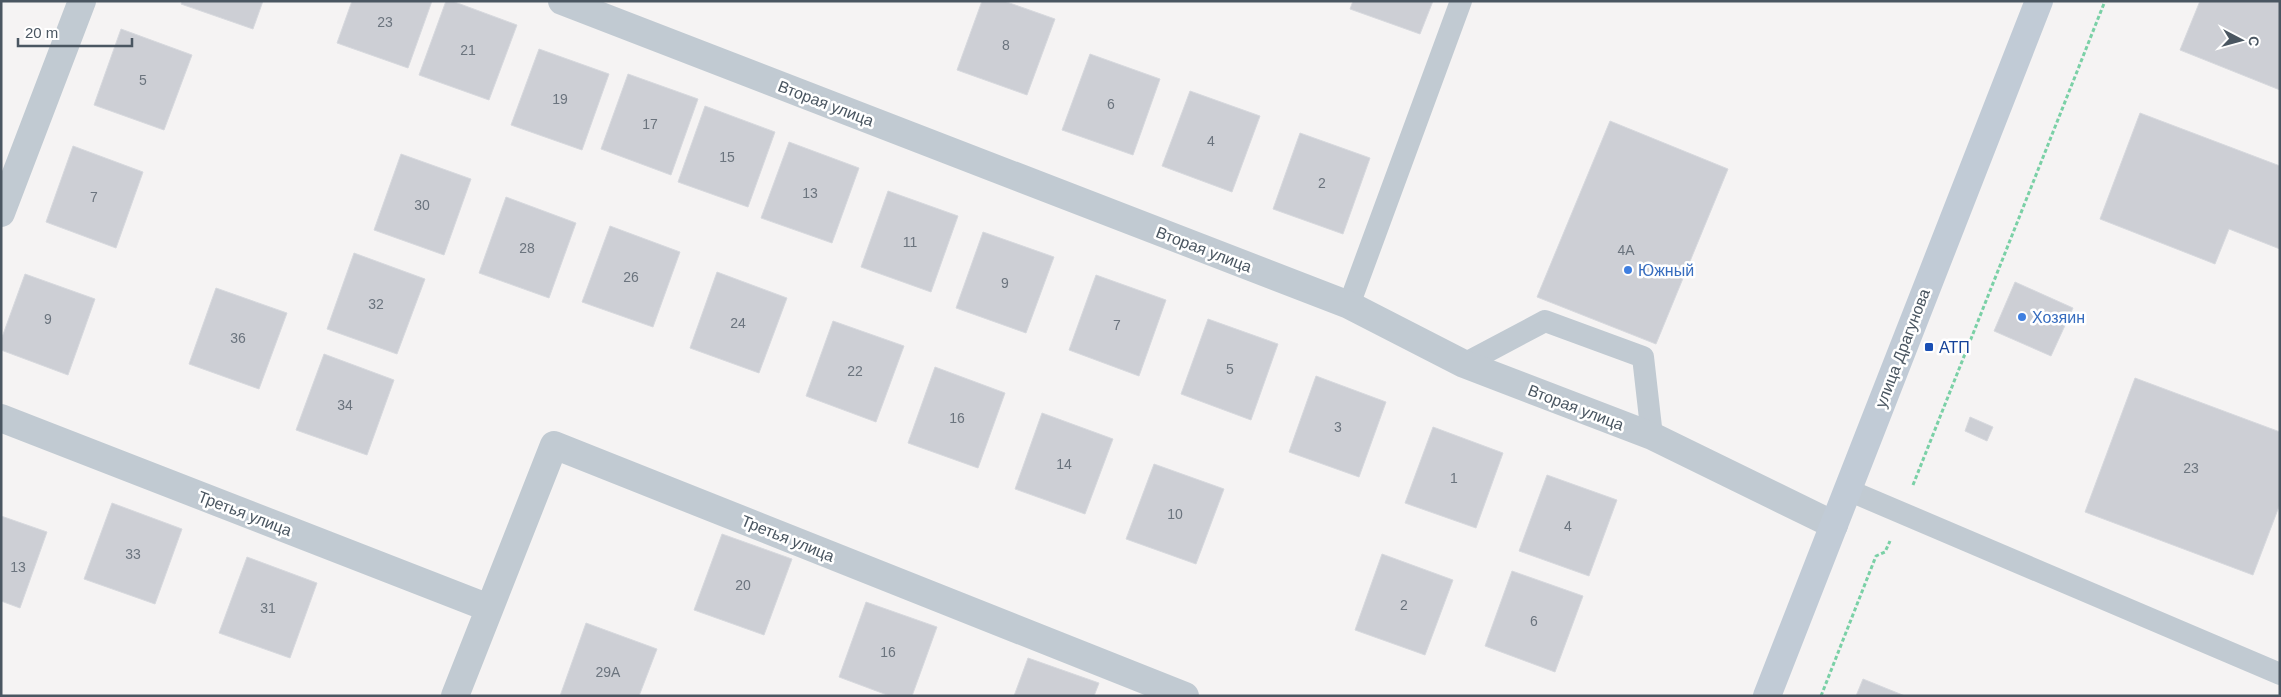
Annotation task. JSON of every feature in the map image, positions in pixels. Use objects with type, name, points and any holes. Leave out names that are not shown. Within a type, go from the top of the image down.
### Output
[{"type":"main road","name":"улица Драгунова","points":[[1767,696],[2039,1]]},
{"type":"street","points":[[1,213],[82,1]]},
{"type":"street","name":"Вторая улица","points":[[562,1],[1349,305],[1464,364],[1652,436],[1834,525]]},
{"type":"street","name":"Третья улица","points":[[1,418],[489,608]]},
{"type":"street","name":"Третья улица","points":[[455,696],[554,445],[1185,696]]},
{"type":"lane","points":[[1349,305],[1461,1]]},
{"type":"lane","points":[[1464,364],[1544,321],[1643,358],[1652,436]]},
{"type":"lane","points":[[1848,490],[2280,674]]},
{"type":"path","points":[[1821,696],[1876,556],[1885,552],[1902,513],[2105,1]]},
{"type":"building","points":[[182,1],[263,1],[253,29],[181,4]]},
{"type":"building","points":[[352,1],[432,1],[408,68],[337,43]]},
{"type":"building","points":[[446,1],[452,1],[517,25],[489,100],[419,75]]},
{"type":"building","points":[[982,1],[1004,1],[1055,19],[1027,95],[957,70]]},
{"type":"building","points":[[1353,1],[1433,1],[1420,34],[1350,9]]},
{"type":"building","points":[[2200,1],[2280,1],[2280,90],[2180,50]]},
{"type":"building","points":[[121,29],[192,55],[164,130],[94,105]]},
{"type":"building","points":[[539,49],[609,74],[582,150],[511,125]]},
{"type":"building","points":[[1090,54],[1160,79],[1133,155],[1062,130]]},
{"type":"building","points":[[628,74],[698,99],[671,175],[601,149]]},
{"type":"building","points":[[1190,91],[1260,116],[1232,192],[1162,166]]},
{"type":"building","points":[[705,106],[775,132],[748,207],[678,182]]},
{"type":"building","points":[[2140,113],[2280,166],[2280,249],[2229,229],[2215,264],[2100,219]]},
{"type":"building","points":[[1610,121],[1728,169],[1656,344],[1537,297]]},
{"type":"building","points":[[1300,133],[1370,158],[1343,234],[1273,209]]},
{"type":"building","points":[[789,142],[859,168],[832,243],[761,218]]},
{"type":"building","points":[[73,146],[143,172],[116,248],[46,222]]},
{"type":"building","points":[[401,154],[471,179],[444,255],[374,230]]},
{"type":"building","points":[[888,191],[958,216],[931,292],[861,267]]},
{"type":"building","points":[[506,197],[576,223],[549,298],[479,273]]},
{"type":"building","points":[[610,226],[680,252],[653,327],[582,302]]},
{"type":"building","points":[[983,232],[1054,257],[1026,333],[956,308]]},
{"type":"building","points":[[354,253],[425,279],[397,354],[327,329]]},
{"type":"building","points":[[717,272],[787,298],[759,373],[690,348]]},
{"type":"building","points":[[25,274],[95,299],[68,375],[1,350],[1,340]]},
{"type":"building","points":[[1096,275],[1166,300],[1139,376],[1069,350]]},
{"type":"building","points":[[2015,282],[2073,308],[2051,356],[1994,331]]},
{"type":"building","points":[[216,288],[287,313],[259,389],[189,364]]},
{"type":"building","points":[[1208,319],[1278,344],[1251,420],[1181,394]]},
{"type":"building","points":[[833,321],[904,346],[876,422],[806,396]]},
{"type":"building","points":[[324,354],[394,380],[367,455],[296,430]]},
{"type":"building","points":[[935,367],[1005,393],[978,468],[908,443]]},
{"type":"building","points":[[1316,376],[1386,402],[1359,477],[1289,452]]},
{"type":"building","points":[[2135,378],[2280,432],[2280,504],[2253,575],[2085,512]]},
{"type":"building","points":[[1042,413],[1113,439],[1085,514],[1015,489]]},
{"type":"building","points":[[1970,417],[1993,427],[1987,441],[1965,431]]},
{"type":"building","points":[[1433,427],[1503,453],[1476,528],[1405,503]]},
{"type":"building","points":[[1154,464],[1224,489],[1196,564],[1126,539]]},
{"type":"building","points":[[1547,475],[1617,500],[1589,576],[1519,551]]},
{"type":"building","points":[[112,503],[182,529],[155,604],[84,579]]},
{"type":"building","points":[[1,516],[47,532],[20,608],[1,601]]},
{"type":"building","points":[[722,534],[792,559],[764,635],[694,610]]},
{"type":"building","points":[[1382,554],[1453,580],[1425,655],[1355,630]]},
{"type":"building","points":[[247,557],[317,583],[290,658],[219,633]]},
{"type":"building","points":[[1512,571],[1583,596],[1555,672],[1485,646]]},
{"type":"building","points":[[866,602],[937,627],[912,696],[890,696],[839,677]]},
{"type":"building","points":[[586,623],[657,649],[639,696],[560,696]]},
{"type":"building","points":[[1028,658],[1099,683],[1094,696],[1014,696]]},
{"type":"building","points":[[1863,679],[1905,696],[1856,696]]},
{"type":"place","name":"Южный","points":[[1628,270]]},
{"type":"place","name":"Хозяин","points":[[2022,317]]},
{"type":"place","name":"АТП","points":[[1929,347]]}]
